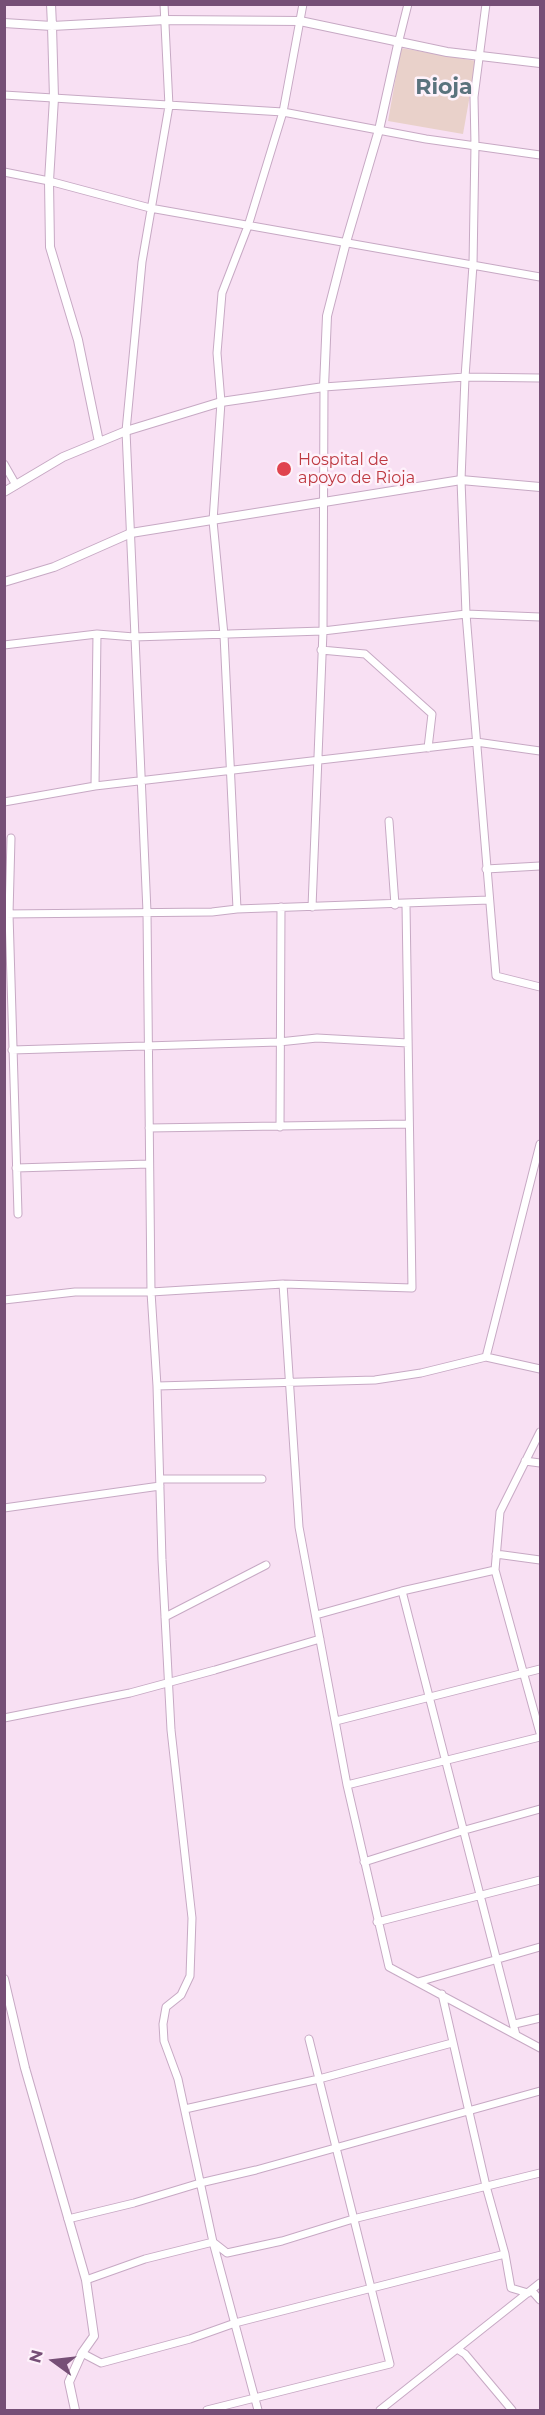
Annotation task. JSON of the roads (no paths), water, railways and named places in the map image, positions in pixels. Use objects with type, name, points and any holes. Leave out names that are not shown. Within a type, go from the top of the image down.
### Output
[{"type":"street","points":[[51,4],[54,98],[50,247],[78,340],[99,442]]},
{"type":"street","points":[[164,4],[170,106],[142,262],[126,431],[147,912],[151,1292],[158,1386],[165,1617],[171,1730],[192,1918],[190,1976],[181,1995],[166,2007],[164,2041],[178,2079],[213,2242],[258,2410]]},
{"type":"street","points":[[237,909],[224,635],[213,521],[221,402],[217,353],[222,293],[248,226],[283,112],[303,4]]},
{"type":"street","points":[[312,907],[316,761],[323,632],[324,387],[327,316],[378,130],[408,4]]},
{"type":"street","points":[[486,4],[474,97],[476,145],[473,265],[461,480],[466,614],[496,976],[540,987]]},
{"type":"street","points":[[4,23],[52,26],[165,20],[300,21],[478,57],[540,63]]},
{"type":"street","points":[[4,95],[283,112],[378,130],[540,155]]},
{"type":"street","points":[[4,172],[50,181],[150,208],[540,277]]},
{"type":"street","points":[[4,492],[63,457],[99,442],[126,431],[221,402],[324,387],[465,377],[540,378]]},
{"type":"street","points":[[4,464],[16,485]]},
{"type":"street","points":[[4,582],[54,567],[131,533],[461,480],[540,487]]},
{"type":"street","points":[[4,645],[97,634],[134,637],[323,632],[466,614],[540,617]]},
{"type":"street","points":[[96,786],[97,634]]},
{"type":"street","points":[[321,650],[365,654],[432,714],[428,748]]},
{"type":"street","points":[[4,802],[141,780],[232,772],[476,742],[540,751]]},
{"type":"street","points":[[389,821],[395,905]]},
{"type":"street","points":[[11,838],[7,914],[18,1214]]},
{"type":"street","points":[[486,869],[540,866]]},
{"type":"street","points":[[7,914],[212,912],[237,909],[406,905],[489,900]]},
{"type":"street","points":[[4,1300],[75,1292],[151,1292],[283,1284],[412,1288],[406,905]]},
{"type":"street","points":[[280,1126],[281,908]]},
{"type":"street","points":[[12,1050],[279,1042],[317,1038],[408,1043]]},
{"type":"street","points":[[149,1128],[409,1124]]},
{"type":"street","points":[[486,1358],[540,1144]]},
{"type":"street","points":[[16,1168],[149,1164]]},
{"type":"street","points":[[283,1284],[299,1527],[347,1785],[389,1967],[540,2048]]},
{"type":"street","points":[[158,1386],[375,1380],[421,1373],[486,1358],[540,1369]]},
{"type":"street","points":[[347,1785],[540,1735],[525,1673],[495,1570],[500,1512],[540,1432]]},
{"type":"street","points":[[525,1461],[540,1463]]},
{"type":"street","points":[[4,1508],[160,1483],[262,1479]]},
{"type":"street","points":[[496,1554],[540,1560]]},
{"type":"street","points":[[165,1617],[266,1566]]},
{"type":"street","points":[[316,1616],[402,1591],[495,1570]]},
{"type":"street","points":[[402,1591],[516,2034]]},
{"type":"street","points":[[4,1718],[130,1693],[320,1639]]},
{"type":"street","points":[[336,1721],[540,1669]]},
{"type":"street","points":[[364,1862],[540,1809]]},
{"type":"street","points":[[377,1922],[540,1880]]},
{"type":"street","points":[[418,1982],[540,1947]]},
{"type":"street","points":[[4,1979],[25,2068],[86,2280],[94,2336],[82,2353],[69,2382],[75,2410]]},
{"type":"street","points":[[442,1994],[486,2186],[505,2254],[511,2288],[530,2292],[540,2301]]},
{"type":"street","points":[[515,2024],[540,2018]]},
{"type":"street","points":[[207,2410],[390,2364],[309,2038]]},
{"type":"street","points":[[185,2109],[319,2079],[452,2043]]},
{"type":"street","points":[[68,2219],[256,2170],[540,2091]]},
{"type":"street","points":[[213,2242],[227,2253],[282,2241],[354,2218],[540,2173]]},
{"type":"street","points":[[86,2280],[145,2259],[213,2242]]},
{"type":"street","points":[[82,2353],[101,2363],[180,2342],[235,2323],[505,2254]]},
{"type":"street","points":[[380,2410],[540,2283]]},
{"type":"street","points":[[457,2349],[465,2354],[512,2410]]},
{"type":"place","name":"Hospital de apoyo de Rioja","points":[[284,469]]},
{"type":"district","name":"Rioja","points":[[444,88]]}]
